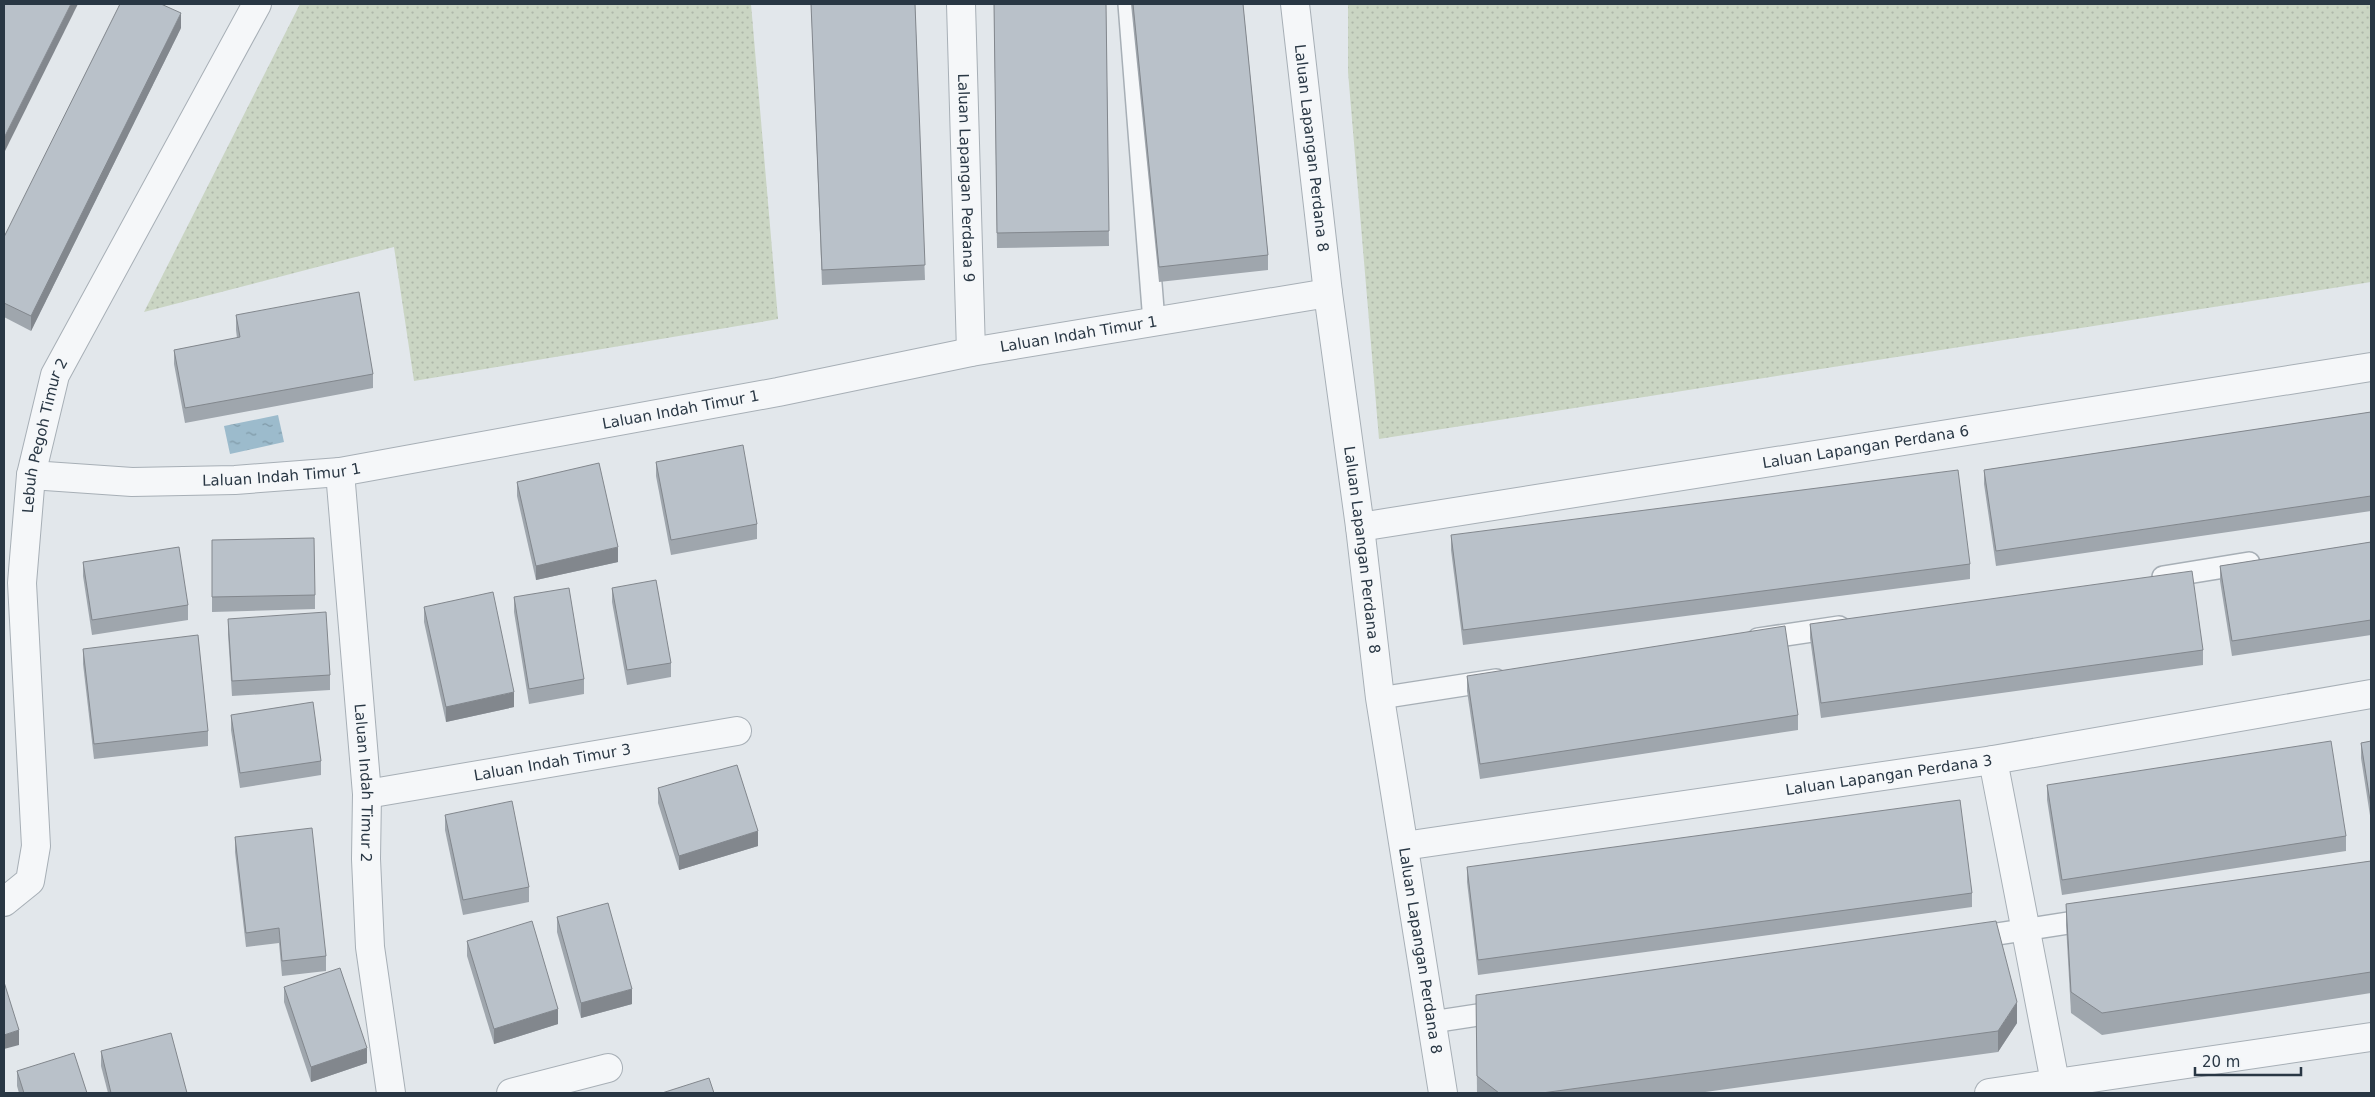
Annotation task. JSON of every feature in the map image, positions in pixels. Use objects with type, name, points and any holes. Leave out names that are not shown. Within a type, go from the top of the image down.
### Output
[{"type":"street","name":"Lebuh Pegoh Timur 2","points":[[4,902],[30,882],[36,846],[22,583],[30,475],[55,375],[257,4]]},
{"type":"street","name":"Laluan Lapangan Perdana 9","points":[[961,4],[971,352]]},
{"type":"street","name":"Laluan Lapangan Perdana 8","points":[[1295,4],[1328,293],[1360,527],[1380,698],[1443,1093]]},
{"type":"street","name":"Laluan Indah Timur 1","points":[[30,475],[132,482],[235,480],[340,472],[768,394],[971,352],[1328,293]]},
{"type":"street","name":"Laluan Lapangan Perdana 6","points":[[1360,527],[2371,366]]},
{"type":"street","name":"Laluan Indah Timur 2","points":[[340,472],[367,794],[366,859],[370,947],[391,1093]]},
{"type":"street","name":"Laluan Lapangan Perdana 3","points":[[1404,846],[1993,760],[2371,694]]},
{"type":"street","name":"Laluan Indah Timur 3","points":[[367,794],[737,731]]},
{"type":"street","points":[[1993,760],[2024,930],[2055,1082]]},
{"type":"street","points":[[1989,1093],[2371,1037]]},
{"type":"street","points":[[511,1093],[608,1068]]},
{"type":"lane","points":[[1129,4],[1154,322]]},
{"type":"lane","points":[[2146,579],[2273,560]]},
{"type":"lane","points":[[1743,642],[1861,623]]},
{"type":"lane","points":[[1380,698],[1517,676]]},
{"type":"lane","points":[[1955,940],[2111,916]]},
{"type":"lane","points":[[1432,1022],[1521,1008]]},
{"type":"green space","points":[[300,4],[751,4],[778,319],[414,381],[394,247],[144,312]]},
{"type":"green space","points":[[1348,4],[2371,4],[2371,282],[1379,439],[1348,72]]},
{"type":"water","points":[[278,415],[284,442],[230,454],[224,426]]},
{"type":"building","points":[[4,4],[71,4],[4,138]]},
{"type":"building","points":[[120,4],[161,4],[181,13],[31,316],[4,303],[4,237]]},
{"type":"building","points":[[811,4],[915,4],[925,265],[822,270]]},
{"type":"building","points":[[994,4],[1106,4],[1109,231],[997,233]]},
{"type":"building","points":[[1133,4],[1243,4],[1268,255],[1159,267]]},
{"type":"building","points":[[359,292],[373,374],[185,408],[174,350],[240,337],[236,315]]},
{"type":"building","points":[[2371,412],[2371,496],[1996,551],[1984,470]]},
{"type":"building","points":[[743,445],[757,524],[671,540],[656,462]]},
{"type":"building","points":[[599,463],[618,547],[536,566],[517,482]]},
{"type":"building","points":[[1958,470],[1970,564],[1463,630],[1451,535]]},
{"type":"building","points":[[314,538],[315,595],[212,597],[212,540]]},
{"type":"building","points":[[2371,542],[2371,620],[2232,641],[2220,566]]},
{"type":"building","points":[[179,547],[188,605],[92,620],[83,562]]},
{"type":"building","points":[[2192,571],[2203,650],[1821,703],[1810,624]]},
{"type":"building","points":[[656,580],[671,663],[627,670],[612,588]]},
{"type":"building","points":[[569,588],[584,679],[529,689],[514,597]]},
{"type":"building","points":[[493,592],[514,692],[446,707],[424,607]]},
{"type":"building","points":[[326,612],[330,675],[232,681],[228,619]]},
{"type":"building","points":[[1785,626],[1798,715],[1480,764],[1467,676]]},
{"type":"building","points":[[198,635],[208,731],[94,744],[83,649]]},
{"type":"building","points":[[313,702],[321,761],[240,773],[231,715]]},
{"type":"building","points":[[2331,741],[2346,836],[2062,880],[2047,785]]},
{"type":"building","points":[[2371,741],[2371,807],[2361,743]]},
{"type":"building","points":[[737,765],[758,831],[679,856],[658,788]]},
{"type":"building","points":[[1960,800],[1972,893],[1478,960],[1467,867]]},
{"type":"building","points":[[512,801],[529,887],[463,900],[445,815]]},
{"type":"building","points":[[312,828],[326,956],[282,961],[279,928],[246,933],[235,837]]},
{"type":"building","points":[[2371,861],[2371,972],[2102,1013],[2071,992],[2066,904]]},
{"type":"building","points":[[608,903],[632,989],[581,1003],[557,917]]},
{"type":"building","points":[[532,921],[558,1009],[494,1029],[467,941]]},
{"type":"building","points":[[1996,921],[2017,1002],[1998,1031],[1542,1093],[1499,1093],[1477,1076],[1476,995]]},
{"type":"building","points":[[340,968],[367,1048],[311,1067],[284,987]]},
{"type":"building","points":[[4,982],[19,1030],[4,1035]]},
{"type":"building","points":[[171,1033],[187,1093],[111,1093],[101,1051]]},
{"type":"building","points":[[74,1053],[87,1093],[24,1093],[17,1071]]},
{"type":"building","points":[[709,1078],[714,1093],[662,1093]]}]
